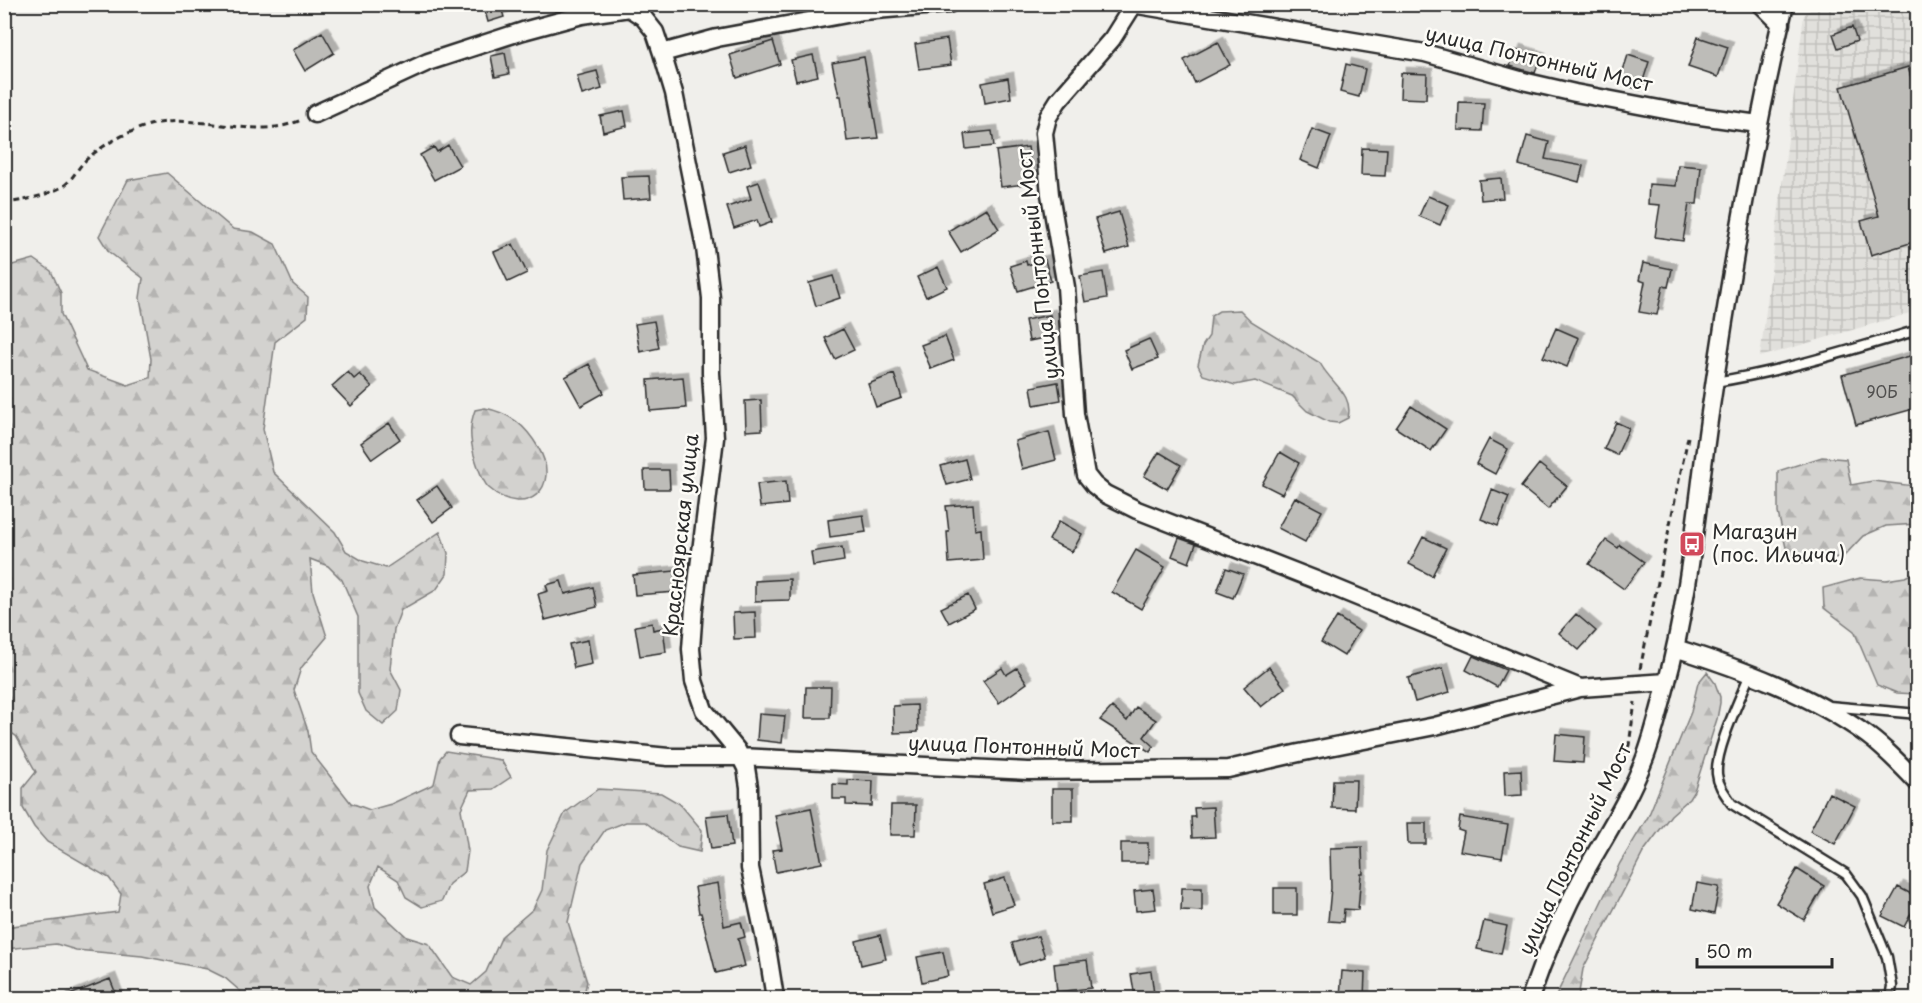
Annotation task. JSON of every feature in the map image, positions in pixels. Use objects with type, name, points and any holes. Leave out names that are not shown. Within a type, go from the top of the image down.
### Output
[{"type":"street","points":[[662,53],[717,38],[852,12],[949,4]]},
{"type":"street","points":[[1761,4],[1781,24]]},
{"type":"street","name":"улица Понтонный Мост","points":[[1530,999],[1540,968],[1560,922],[1585,872],[1622,808],[1646,756],[1667,682],[1686,583],[1715,382],[1758,124],[1785,4]]},
{"type":"street","name":"улица Понтонный Мост","points":[[1580,688],[1137,510],[1105,494],[1094,485],[1086,475],[1075,414],[1066,287],[1050,194],[1044,133],[1048,117],[1058,101],[1112,39],[1133,5],[1425,53],[1575,93],[1686,114],[1758,124]]},
{"type":"street","points":[[315,114],[428,62],[524,31],[582,15],[628,6]]},
{"type":"street","name":"Красноярская улица","points":[[628,6],[643,17],[655,32],[662,53],[674,93],[705,248],[711,298],[711,373],[715,438],[694,608],[692,660],[694,681],[704,710],[746,768],[749,787],[750,868],[775,999]]},
{"type":"street","points":[[1675,648],[1739,668],[1820,705],[1868,736],[1894,758],[1917,783]]},
{"type":"street","name":"улица Понтонный Мост","points":[[459,736],[668,757],[740,757],[1028,771],[1228,770],[1299,753],[1435,726],[1580,688],[1667,682]]},
{"type":"lane","points":[[1715,382],[1754,376],[1917,330]]},
{"type":"lane","points":[[1750,674],[1723,742],[1717,774],[1721,789],[1732,804],[1846,874],[1862,896],[1887,957],[1892,986],[1890,999]]},
{"type":"lane","points":[[1820,705],[1917,714]]},
{"type":"path","points":[[4,203],[17,202],[65,185],[100,148],[146,126],[167,122],[190,122],[274,127],[292,124],[315,114]]},
{"type":"path","points":[[1622,765],[1629,746],[1637,684],[1689,428]]},
{"type":"shaded area","points":[[1816,5],[1917,5],[1917,311],[1760,357],[1804,15]]},
{"type":"green space","points":[[167,173],[233,229],[253,232],[275,244],[293,284],[308,297],[307,317],[275,342],[263,429],[273,472],[335,532],[346,551],[363,561],[386,568],[440,532],[448,553],[447,574],[436,590],[401,610],[394,629],[390,669],[401,690],[398,711],[383,725],[366,711],[358,693],[358,617],[342,580],[328,566],[310,559],[313,592],[327,637],[301,668],[294,690],[308,731],[311,752],[351,803],[370,810],[391,804],[434,784],[440,758],[446,751],[501,760],[511,777],[493,789],[470,790],[461,809],[468,851],[465,871],[449,884],[442,901],[422,907],[406,897],[398,880],[378,867],[370,886],[375,907],[407,937],[429,944],[452,977],[471,985],[486,972],[502,936],[533,909],[542,890],[547,850],[565,813],[598,789],[661,793],[680,804],[702,830],[700,852],[678,847],[645,822],[626,822],[605,830],[582,863],[568,922],[587,982],[583,998],[238,998],[240,991],[225,978],[207,969],[142,956],[76,950],[56,944],[5,949],[5,927],[118,912],[121,894],[109,878],[47,842],[34,827],[23,808],[23,788],[36,772],[16,736],[5,729],[5,267],[34,259],[51,271],[61,293],[61,314],[87,370],[128,385],[150,378],[151,359],[140,298],[143,278],[109,252],[99,236],[128,180]]},
{"type":"green space","points":[[1240,310],[1251,321],[1320,363],[1345,396],[1348,402],[1348,418],[1338,423],[1329,422],[1307,411],[1292,396],[1255,381],[1235,385],[1203,375],[1198,365],[1203,345],[1209,336],[1211,316],[1219,311]]},
{"type":"green space","points":[[485,408],[502,413],[522,426],[538,447],[545,462],[546,475],[543,486],[536,495],[527,500],[515,501],[502,497],[486,485],[482,477],[474,455],[471,432],[475,410]]},
{"type":"green space","points":[[1822,457],[1846,459],[1851,485],[1873,481],[1914,486],[1917,481],[1917,524],[1886,526],[1863,536],[1844,556],[1804,563],[1787,552],[1778,513],[1778,471]]},
{"type":"green space","points":[[1917,571],[1917,694],[1897,693],[1877,685],[1854,631],[1824,608],[1823,588],[1860,578],[1886,580],[1905,577]]},
{"type":"green space","points":[[1707,672],[1715,683],[1720,703],[1694,791],[1689,799],[1671,815],[1644,851],[1583,969],[1578,998],[1555,998],[1620,863],[1648,817],[1691,712],[1698,683]]},
{"type":"building","points":[[483,4],[500,4],[504,17],[488,22]]},
{"type":"building","points":[[1852,27],[1857,41],[1838,48],[1833,34]]},
{"type":"building","points":[[322,32],[334,53],[305,71],[293,50]]},
{"type":"building","points":[[1698,37],[1728,47],[1718,77],[1688,67]]},
{"type":"building","points":[[947,39],[951,65],[919,69],[915,44]]},
{"type":"building","points":[[773,41],[780,64],[737,78],[730,55]]},
{"type":"building","points":[[1218,42],[1230,65],[1195,83],[1184,60]]},
{"type":"building","points":[[1515,50],[1540,58],[1535,73],[1510,66]]},
{"type":"building","points":[[505,53],[509,74],[495,77],[491,56]]},
{"type":"building","points":[[813,55],[818,76],[796,81],[791,60]]},
{"type":"building","points":[[1628,55],[1649,62],[1640,90],[1619,83]]},
{"type":"building","points":[[864,57],[878,138],[847,141],[841,96],[839,96],[832,63]]},
{"type":"building","points":[[1346,64],[1365,69],[1359,97],[1340,92]]},
{"type":"building","points":[[1908,67],[1917,99],[1917,241],[1871,255],[1861,221],[1879,216],[1841,87]]},
{"type":"building","points":[[597,71],[602,89],[582,95],[577,76]]},
{"type":"building","points":[[1401,73],[1427,74],[1426,99],[1400,98]]},
{"type":"building","points":[[1008,78],[1011,98],[985,103],[982,83]]},
{"type":"building","points":[[1459,102],[1484,103],[1482,131],[1458,130]]},
{"type":"building","points":[[624,111],[627,126],[603,132],[600,116]]},
{"type":"building","points":[[1312,129],[1331,136],[1319,168],[1300,160]]},
{"type":"building","points":[[992,131],[994,146],[966,149],[964,134]]},
{"type":"building","points":[[1527,136],[1549,142],[1545,159],[1583,166],[1579,182],[1519,165]]},
{"type":"building","points":[[448,145],[460,166],[434,180],[420,155],[434,147],[437,152]]},
{"type":"building","points":[[745,145],[751,165],[729,172],[723,152]]},
{"type":"building","points":[[1028,147],[1033,183],[1001,187],[996,151]]},
{"type":"building","points":[[1362,148],[1387,149],[1385,176],[1361,175]]},
{"type":"building","points":[[1678,165],[1701,167],[1697,204],[1689,204],[1683,241],[1655,237],[1660,205],[1648,204],[1649,184],[1676,186]]},
{"type":"building","points":[[649,176],[651,198],[623,200],[621,177]]},
{"type":"building","points":[[1501,178],[1503,198],[1481,200],[1479,180]]},
{"type":"building","points":[[759,182],[772,222],[759,227],[757,220],[734,228],[727,207],[751,199],[747,186]]},
{"type":"building","points":[[1428,196],[1449,205],[1440,225],[1419,216]]},
{"type":"building","points":[[986,208],[999,229],[961,252],[948,231]]},
{"type":"building","points":[[1119,212],[1129,247],[1106,254],[1095,219]]},
{"type":"building","points":[[513,244],[527,273],[508,282],[494,252]]},
{"type":"building","points":[[1045,260],[1051,281],[1018,291],[1010,266],[1026,261],[1027,265]]},
{"type":"building","points":[[1643,263],[1672,269],[1668,287],[1663,286],[1657,315],[1639,312],[1645,282],[1639,280]]},
{"type":"building","points":[[938,267],[947,287],[926,297],[917,277]]},
{"type":"building","points":[[1103,272],[1107,298],[1085,302],[1080,276]]},
{"type":"building","points":[[833,276],[840,298],[816,306],[809,283]]},
{"type":"building","points":[[1050,315],[1054,336],[1029,341],[1025,320]]},
{"type":"building","points":[[654,321],[659,348],[640,352],[635,324]]},
{"type":"building","points":[[1556,328],[1579,338],[1567,367],[1543,357]]},
{"type":"building","points":[[843,329],[854,350],[835,359],[825,338]]},
{"type":"building","points":[[945,336],[954,360],[931,369],[921,345]]},
{"type":"building","points":[[1149,339],[1158,359],[1132,369],[1124,350]]},
{"type":"building","points":[[1917,354],[1917,408],[1856,425],[1842,375]]},
{"type":"building","points":[[589,364],[604,393],[581,406],[565,377]]},
{"type":"building","points":[[348,372],[354,379],[360,374],[372,387],[351,406],[332,386]]},
{"type":"building","points":[[894,374],[902,398],[876,407],[868,384]]},
{"type":"building","points":[[683,377],[686,408],[650,411],[648,380]]},
{"type":"building","points":[[1058,382],[1061,400],[1034,405],[1031,387]]},
{"type":"building","points":[[761,400],[762,430],[746,431],[745,401]]},
{"type":"building","points":[[1411,406],[1446,429],[1431,451],[1396,428]]},
{"type":"building","points":[[1616,422],[1629,428],[1617,455],[1604,449]]},
{"type":"building","points":[[389,423],[400,439],[372,459],[361,443]]},
{"type":"building","points":[[1049,432],[1056,460],[1022,469],[1015,441]]},
{"type":"building","points":[[1489,439],[1508,449],[1495,474],[1476,464]]},
{"type":"building","points":[[1159,452],[1181,465],[1167,489],[1144,476]]},
{"type":"building","points":[[1280,452],[1299,463],[1282,494],[1262,484]]},
{"type":"building","points":[[965,459],[970,479],[947,485],[941,466]]},
{"type":"building","points":[[1539,464],[1567,486],[1548,509],[1521,487]]},
{"type":"building","points":[[644,470],[669,470],[670,489],[645,489]]},
{"type":"building","points":[[786,481],[788,504],[760,507],[757,484]]},
{"type":"building","points":[[437,486],[452,508],[433,522],[417,500]]},
{"type":"building","points":[[1492,490],[1509,497],[1498,526],[1481,519]]},
{"type":"building","points":[[1295,497],[1322,511],[1305,542],[1278,528]]},
{"type":"building","points":[[973,504],[975,530],[981,529],[983,560],[949,563],[946,506]]},
{"type":"building","points":[[863,515],[866,532],[830,537],[828,520]]},
{"type":"building","points":[[1059,521],[1082,534],[1072,552],[1049,540]]},
{"type":"building","points":[[1423,537],[1446,548],[1432,576],[1409,564]]},
{"type":"building","points":[[1179,538],[1196,544],[1189,563],[1172,556]]},
{"type":"building","points":[[1606,540],[1618,548],[1620,545],[1644,562],[1624,589],[1589,564]]},
{"type":"building","points":[[842,547],[844,561],[813,566],[811,552]]},
{"type":"building","points":[[1136,550],[1165,567],[1141,609],[1112,592]]},
{"type":"building","points":[[1226,568],[1243,574],[1233,598],[1217,592]]},
{"type":"building","points":[[675,571],[677,592],[635,595],[633,575]]},
{"type":"building","points":[[790,579],[790,600],[755,601],[755,581]]},
{"type":"building","points":[[561,581],[565,594],[593,587],[597,607],[545,620],[538,594],[548,591],[546,585]]},
{"type":"building","points":[[968,595],[975,609],[949,623],[941,608]]},
{"type":"building","points":[[755,612],[756,638],[734,639],[733,613]]},
{"type":"building","points":[[1576,614],[1596,631],[1579,650],[1559,633]]},
{"type":"building","points":[[1337,617],[1359,631],[1344,656],[1321,642]]},
{"type":"building","points":[[652,623],[653,630],[663,628],[666,652],[640,656],[635,626]]},
{"type":"building","points":[[588,640],[592,664],[574,668],[569,644]]},
{"type":"building","points":[[1473,656],[1506,670],[1497,687],[1466,670]]},
{"type":"building","points":[[1269,667],[1285,688],[1261,707],[1244,687]]},
{"type":"building","points":[[1002,668],[1006,675],[1017,668],[1027,683],[999,703],[983,681]]},
{"type":"building","points":[[1443,668],[1450,692],[1415,702],[1408,678]]},
{"type":"building","points":[[806,687],[831,687],[830,718],[805,718]]},
{"type":"building","points":[[917,705],[918,732],[894,733],[893,706]]},
{"type":"building","points":[[1112,707],[1127,721],[1136,707],[1156,720],[1144,737],[1154,746],[1150,752],[1100,720]]},
{"type":"building","points":[[759,714],[785,716],[782,743],[757,740]]},
{"type":"building","points":[[1556,734],[1585,737],[1583,763],[1554,761]]},
{"type":"building","points":[[1521,770],[1522,795],[1505,796],[1504,771]]},
{"type":"building","points":[[848,780],[873,781],[872,806],[846,805],[846,799],[833,799],[833,784],[848,785]]},
{"type":"building","points":[[1333,780],[1356,780],[1355,809],[1332,808]]},
{"type":"building","points":[[1052,789],[1073,789],[1073,821],[1052,821]]},
{"type":"building","points":[[1829,793],[1855,806],[1835,844],[1810,831]]},
{"type":"building","points":[[891,805],[916,805],[915,835],[890,835]]},
{"type":"building","points":[[1213,807],[1215,837],[1192,838],[1191,817],[1195,817],[1194,808]]},
{"type":"building","points":[[811,808],[822,863],[776,872],[772,850],[782,849],[775,815]]},
{"type":"building","points":[[728,814],[732,846],[711,849],[706,816]]},
{"type":"building","points":[[1460,817],[1508,825],[1502,858],[1460,851],[1464,832],[1458,830]]},
{"type":"building","points":[[1407,823],[1426,823],[1426,844],[1408,844]]},
{"type":"building","points":[[1121,843],[1148,843],[1148,863],[1121,863]]},
{"type":"building","points":[[1362,847],[1363,874],[1361,874],[1358,910],[1344,909],[1343,922],[1328,921],[1331,888],[1330,848]]},
{"type":"building","points":[[1797,869],[1824,886],[1804,920],[1776,903]]},
{"type":"building","points":[[1005,878],[1014,905],[992,912],[984,884]]},
{"type":"building","points":[[718,883],[724,926],[741,922],[745,937],[738,939],[745,966],[716,973],[701,913],[699,913],[695,887]]},
{"type":"building","points":[[1697,883],[1719,887],[1714,914],[1692,909]]},
{"type":"building","points":[[1898,887],[1917,897],[1917,902],[1904,927],[1882,916]]},
{"type":"building","points":[[1182,888],[1202,888],[1202,911],[1181,910]]},
{"type":"building","points":[[1274,888],[1297,888],[1297,915],[1274,915]]},
{"type":"building","points":[[1153,889],[1156,909],[1136,911],[1134,891]]},
{"type":"building","points":[[1484,921],[1507,926],[1501,954],[1477,949]]},
{"type":"building","points":[[880,935],[886,959],[861,965],[856,941]]},
{"type":"building","points":[[1038,936],[1045,957],[1019,965],[1012,943]]},
{"type":"building","points":[[943,952],[948,976],[922,982],[917,957]]},
{"type":"building","points":[[1087,960],[1091,988],[1057,992],[1054,964]]},
{"type":"building","points":[[1151,971],[1154,994],[1135,997],[1131,974]]},
{"type":"building","points":[[1342,971],[1365,973],[1364,998],[1340,996]]},
{"type":"building","points":[[110,979],[118,999],[62,999],[62,998]]},
{"type":"place","name":"Магазин (пос. Ильича)","points":[[1692,544]]}]
